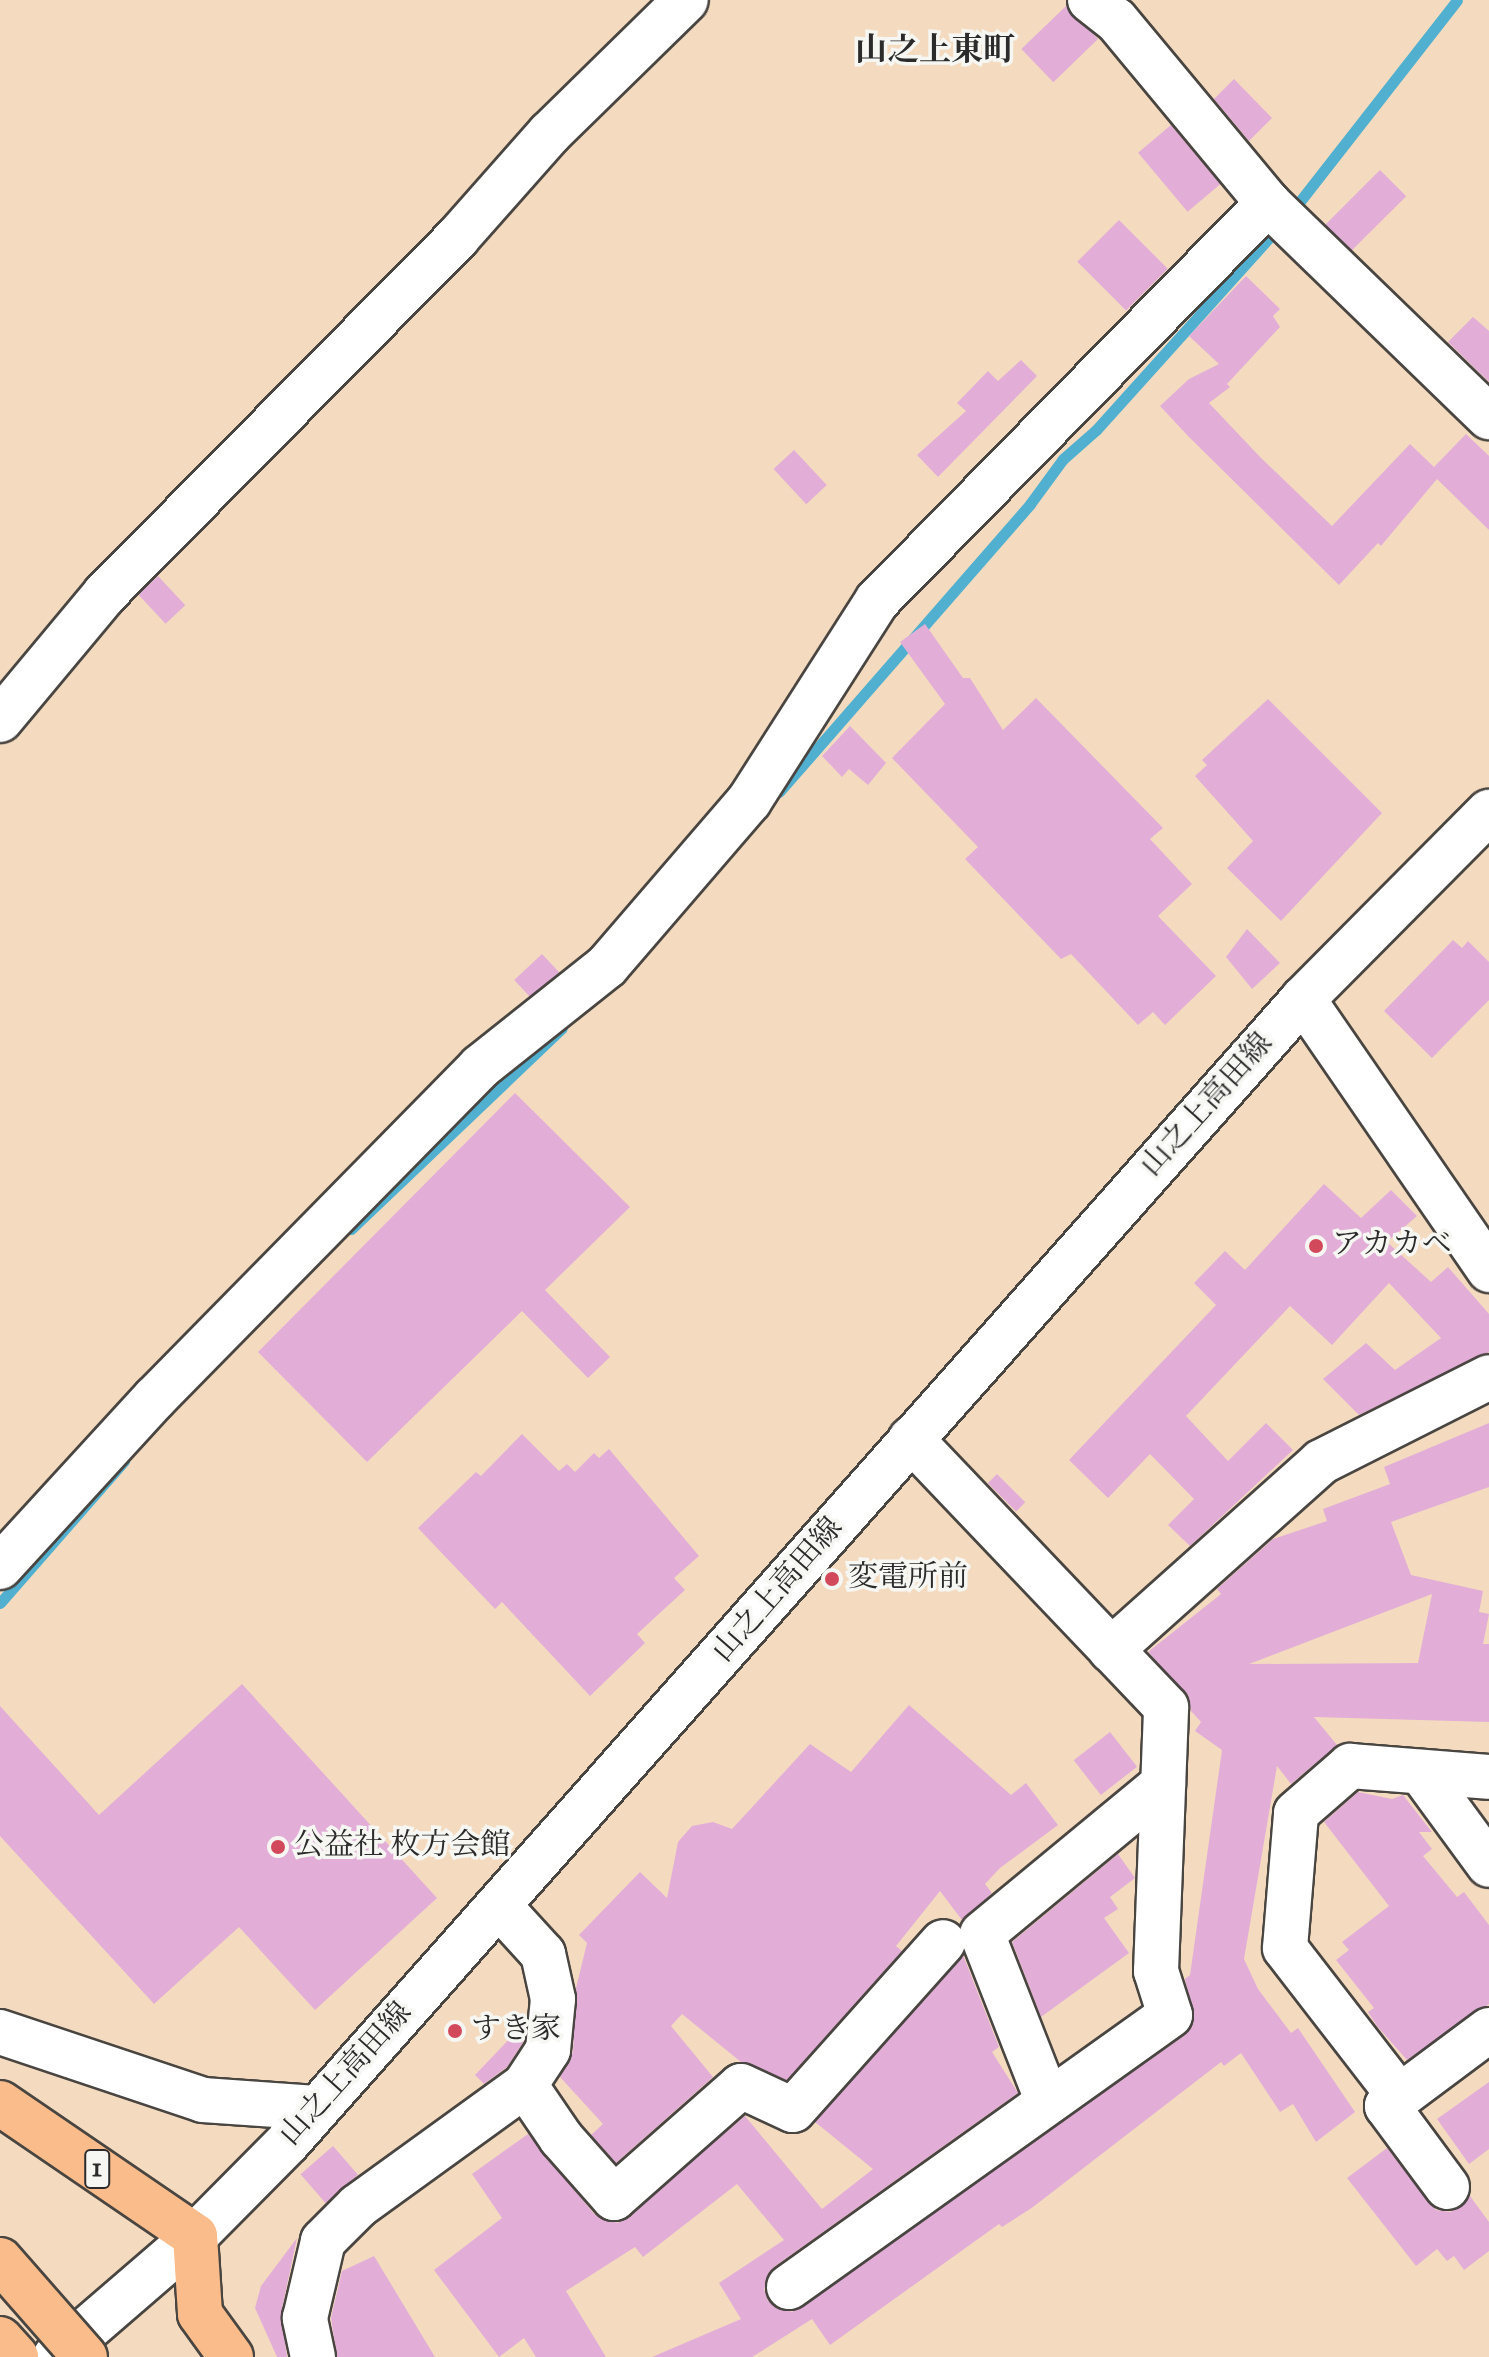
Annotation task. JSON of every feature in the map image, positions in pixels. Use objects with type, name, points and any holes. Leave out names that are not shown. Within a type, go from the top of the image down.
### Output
[{"type":"highway","name":"1","points":[[0,2103],[195,2236]]},
{"type":"highway","points":[[195,2236],[200,2314],[231,2357]]},
{"type":"highway","points":[[0,2260],[85,2357]]},
{"type":"highway","points":[[0,2339],[16,2357]]},
{"type":"street","points":[[0,720],[105,594],[457,238],[559,124],[686,0]]},
{"type":"street","points":[[1090,0],[1116,20],[1268,203],[1489,417]]},
{"type":"street","points":[[0,1567],[155,1398],[460,1088],[607,966],[749,801],[877,601],[1268,203]]},
{"type":"street","name":"山之上高田線","points":[[55,2357],[195,2236],[316,2108],[501,1908],[911,1439],[1303,999],[1489,812]]},
{"type":"street","points":[[1303,999],[1489,1270]]},
{"type":"street","points":[[1111,1650],[1321,1462],[1489,1377]]},
{"type":"street","points":[[789,2287],[1170,2015],[1156,1971],[1166,1707],[911,1439]]},
{"type":"street","points":[[1400,2097],[1285,1948],[1296,1813],[1350,1766],[1489,1777]]},
{"type":"street","points":[[1421,1772],[1489,1865]]},
{"type":"street","points":[[1048,2102],[982,1934],[1163,1784]]},
{"type":"street","points":[[313,2357],[305,2318],[323,2241],[358,2206],[525,2085],[548,2050],[553,1999],[543,1954],[519,1921],[501,1908]]},
{"type":"street","points":[[525,2085],[561,2138],[614,2198],[741,2086],[793,2110],[943,1942]]},
{"type":"street","points":[[1447,2187],[1387,2106],[1489,2030]]},
{"type":"street","points":[[0,2032],[203,2100],[316,2108]]},
{"type":"building","points":[[1066,6],[1098,39],[1053,82],[1021,49]]},
{"type":"building","points":[[1234,79],[1272,118],[1249,141],[1214,99]]},
{"type":"building","points":[[1171,125],[1220,184],[1188,212],[1138,153]]},
{"type":"building","points":[[1380,170],[1406,196],[1352,251],[1326,224]]},
{"type":"building","points":[[1119,220],[1168,269],[1126,311],[1077,262]]},
{"type":"building","points":[[1246,276],[1280,309],[1273,316],[1280,327],[1227,384],[1230,387],[1209,403],[1261,458],[1332,526],[1410,444],[1434,467],[1466,434],[1489,456],[1489,530],[1437,479],[1381,546],[1378,543],[1339,585],[1188,436],[1160,406],[1189,379],[1219,364],[1189,336]]},
{"type":"building","points":[[1473,317],[1489,331],[1489,382],[1448,342]]},
{"type":"building","points":[[1021,360],[1037,376],[938,477],[917,455],[966,411],[957,403],[988,371],[998,381]]},
{"type":"building","points":[[794,450],[827,485],[806,504],[774,469]]},
{"type":"building","points":[[158,576],[185,605],[166,624],[138,594]]},
{"type":"building","points":[[925,624],[963,678],[970,678],[1003,730],[1036,698],[1163,828],[1150,839],[1192,884],[1158,916],[1216,976],[1165,1025],[1153,1012],[1138,1025],[1071,954],[1061,959],[965,859],[978,847],[892,758],[945,704],[900,642]]},
{"type":"building","points":[[1268,699],[1382,813],[1281,921],[1227,868],[1253,841],[1195,776],[1207,765],[1202,760]]},
{"type":"building","points":[[850,726],[886,763],[868,785],[849,769],[842,777],[822,756]]},
{"type":"building","points":[[1247,929],[1280,963],[1252,989],[1226,957]]},
{"type":"building","points":[[1453,940],[1462,948],[1468,941],[1489,962],[1489,1000],[1432,1058],[1384,1011]]},
{"type":"building","points":[[542,954],[559,972],[531,998],[514,980]]},
{"type":"building","points":[[515,1093],[630,1207],[545,1290],[610,1357],[588,1378],[522,1311],[367,1462],[258,1352]]},
{"type":"building","points":[[1324,1184],[1361,1218],[1391,1190],[1417,1216],[1387,1242],[1431,1282],[1448,1267],[1489,1314],[1489,1352],[1359,1415],[1323,1379],[1366,1343],[1395,1370],[1441,1338],[1389,1283],[1332,1345],[1290,1306],[1186,1416],[1228,1461],[1266,1423],[1293,1450],[1190,1546],[1168,1525],[1194,1499],[1150,1454],[1108,1498],[1069,1460],[1216,1305],[1194,1283],[1225,1251],[1245,1270]]},
{"type":"building","points":[[1489,1423],[1489,1487],[1391,1522],[1411,1575],[1483,1591],[1479,1612],[1489,1614],[1483,1644],[1489,1644],[1489,1722],[1314,1717],[1337,1745],[1291,1784],[1277,1766],[1244,1959],[1258,1989],[1291,2033],[1298,2028],[1355,2112],[1316,2142],[1293,2104],[1280,2112],[1241,2053],[1224,2066],[1221,2062],[1033,2207],[1002,2227],[999,2224],[830,2345],[812,2319],[752,2357],[652,2357],[741,2319],[719,2283],[784,2240],[737,2184],[643,2257],[635,2247],[566,2291],[606,2357],[536,2357],[524,2338],[499,2357],[434,2270],[502,2218],[472,2174],[528,2134],[595,2215],[618,2223],[745,2116],[822,2209],[873,2169],[815,2122],[963,1955],[999,2047],[992,2052],[1018,2093],[774,2267],[764,2289],[768,2301],[792,2312],[1185,2035],[1194,2022],[1185,1979],[1190,1975],[1222,1750],[1195,1731],[1201,1722],[1191,1711],[1189,1698],[1148,1652],[1221,1594],[1217,1589],[1273,1539],[1327,1521],[1323,1509],[1390,1484],[1384,1467]],"holes":[[[1432,1594],[1418,1663],[1249,1664]]]},
{"type":"building","points":[[522,1434],[559,1471],[567,1464],[575,1472],[594,1453],[599,1458],[609,1449],[699,1556],[674,1578],[685,1590],[637,1634],[645,1643],[590,1696],[502,1602],[495,1609],[418,1528],[476,1472],[481,1476]]},
{"type":"building","points":[[997,1474],[1025,1502],[1016,1511],[988,1483]]},
{"type":"building","name":"公益社 枚方会館","points":[[242,1684],[437,1898],[315,2010],[239,1927],[154,2004],[0,1836],[0,1706],[99,1815]]},
{"type":"building","points":[[909,1705],[1011,1795],[1026,1783],[1058,1825],[1000,1868],[985,1884],[992,1893],[962,1920],[940,1891],[896,1946],[902,1951],[787,2080],[741,2062],[682,2014],[671,2026],[713,2077],[616,2163],[591,2135],[603,2124],[560,2077],[573,2052],[576,1988],[587,1943],[579,1935],[640,1872],[667,1898],[678,1842],[692,1826],[713,1822],[732,1829],[810,1744],[851,1772]]},
{"type":"building","points":[[1110,1732],[1137,1767],[1101,1795],[1074,1760]]},
{"type":"building","points":[[1358,1792],[1392,1799],[1403,1795],[1432,1832],[1419,1832],[1432,1849],[1423,1856],[1457,1897],[1464,1892],[1489,1925],[1489,2004],[1407,2060],[1377,2026],[1368,2012],[1374,2008],[1336,1960],[1349,1950],[1342,1942],[1389,1906],[1324,1822]]},
{"type":"building","points":[[1118,1854],[1135,1878],[1110,1897],[1118,1909],[1104,1918],[1129,1953],[1041,2017],[1012,1942]]},
{"type":"building","points":[[517,2031],[524,2041],[507,2067],[484,2084],[475,2075]]},
{"type":"building","points":[[1489,2082],[1489,2149],[1469,2164],[1437,2119]]},
{"type":"building","points":[[333,2146],[358,2175],[325,2203],[301,2174]]},
{"type":"building","points":[[1387,2148],[1436,2210],[1451,2212],[1470,2196],[1489,2222],[1489,2251],[1464,2270],[1454,2256],[1447,2261],[1437,2249],[1416,2266],[1347,2178]]},
{"type":"building","points":[[297,2238],[281,2313],[287,2357],[277,2357],[255,2308],[261,2286]]},
{"type":"building","points":[[374,2256],[435,2357],[337,2357],[331,2318],[342,2271]]},
{"type":"waterway","points":[[1290,214],[1457,0]]},
{"type":"waterway","points":[[779,792],[1030,504],[1063,459],[1096,430],[1279,227]]},
{"type":"waterway","points":[[351,1229],[562,1028]]},
{"type":"waterway","points":[[0,1603],[124,1461]]},
{"type":"place","name":"アカカベ","points":[[1316,1246]]},
{"type":"place","name":"変電所前","points":[[832,1579]]},
{"type":"place","name":"公益社 枚方会館","points":[[278,1847]]},
{"type":"place","name":"すき家","points":[[455,2031]]},
{"type":"district","name":"山之上東町","points":[[935,52]]}]
